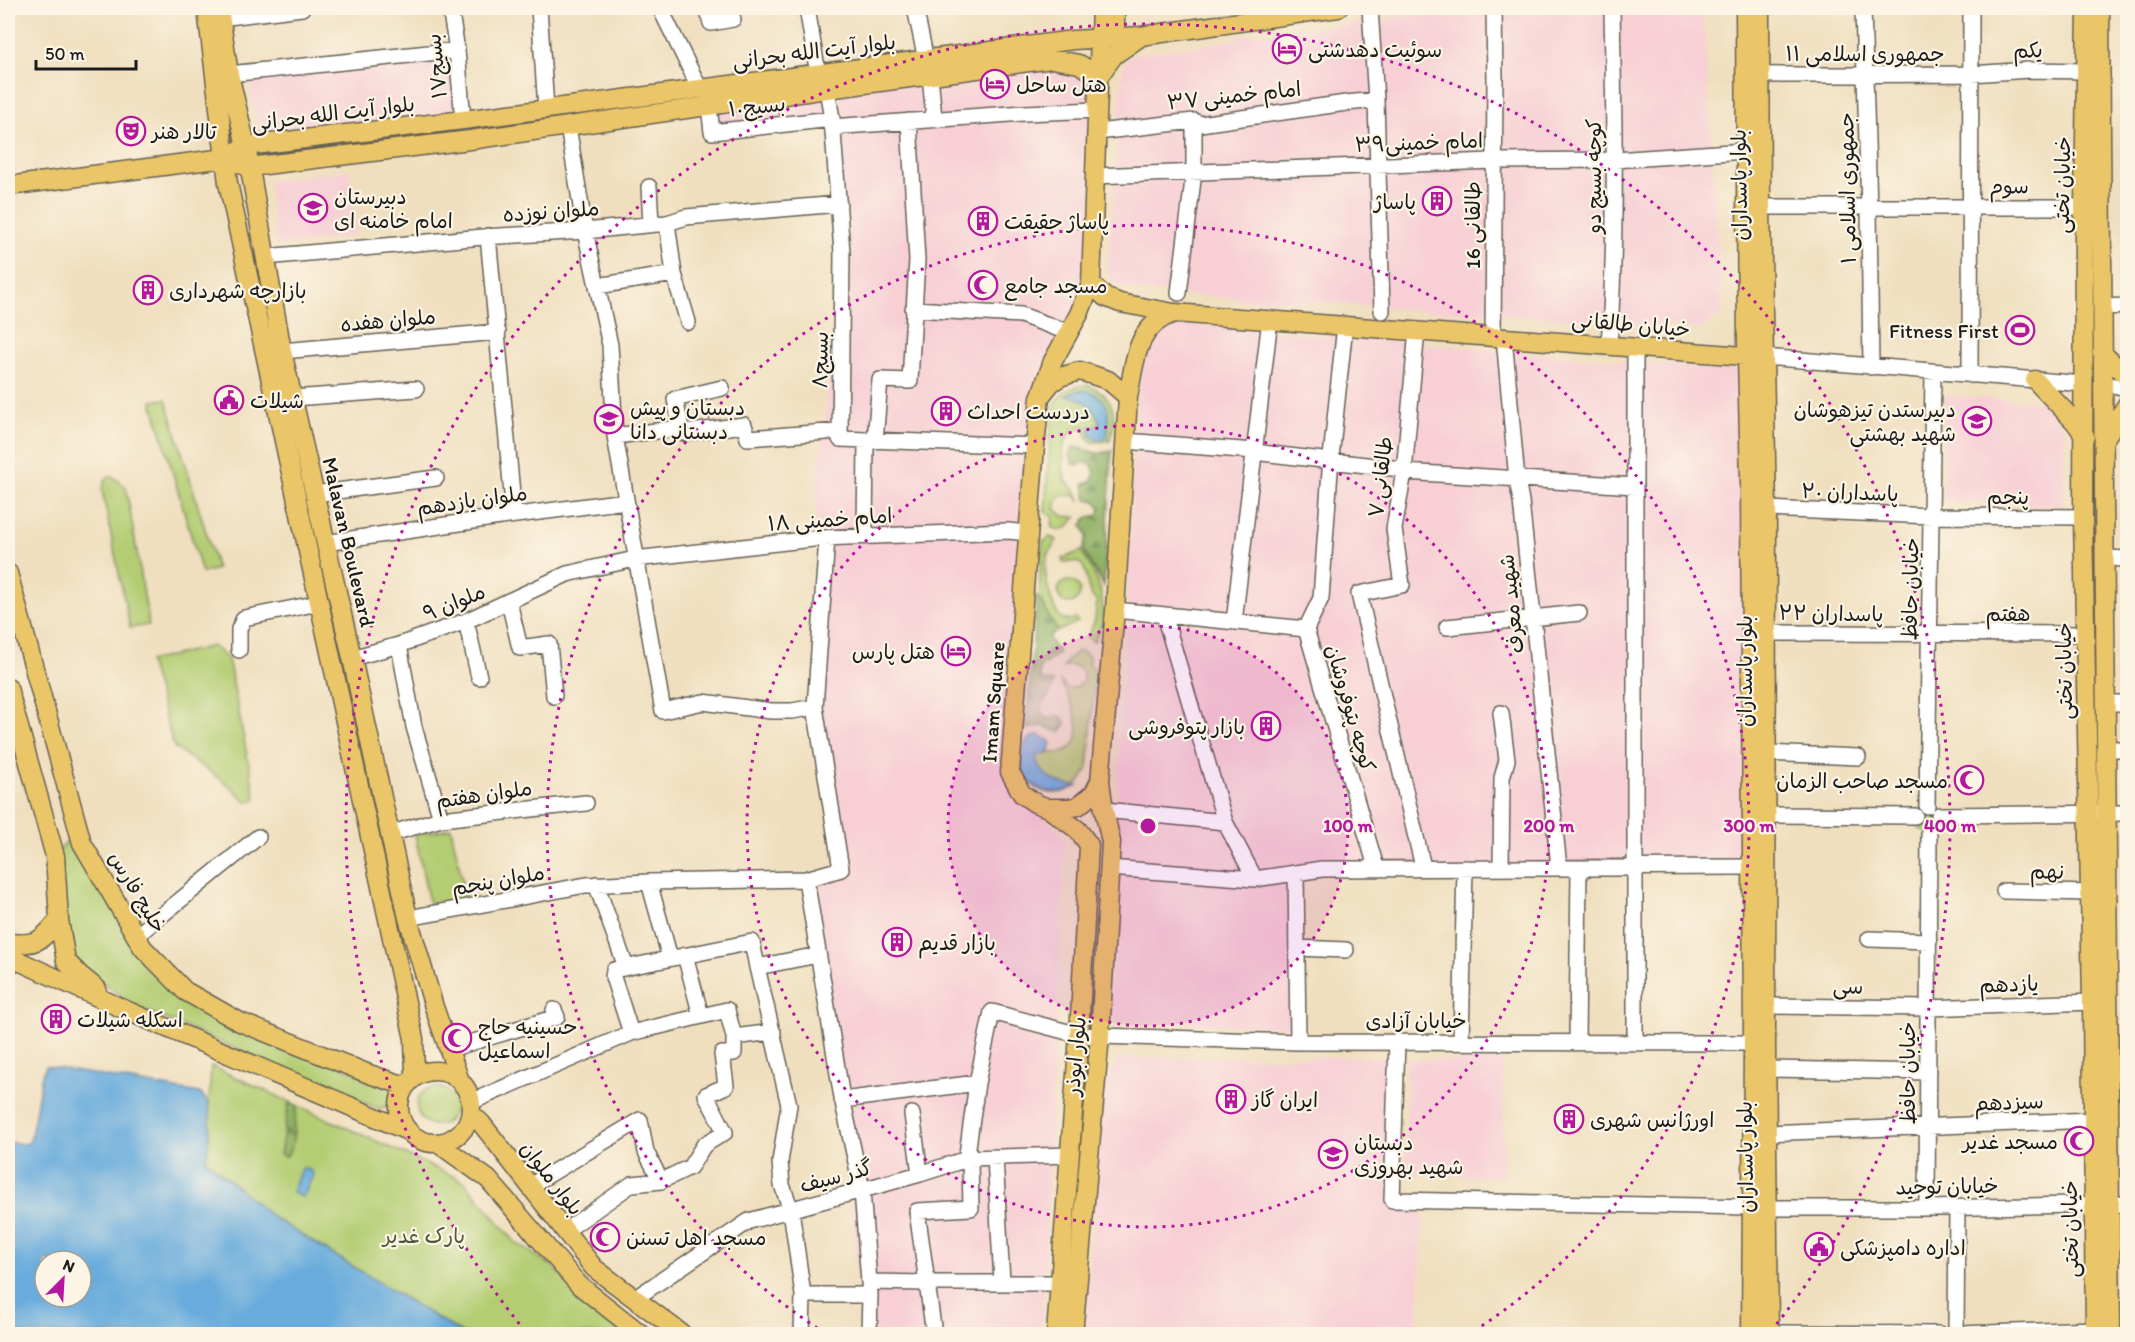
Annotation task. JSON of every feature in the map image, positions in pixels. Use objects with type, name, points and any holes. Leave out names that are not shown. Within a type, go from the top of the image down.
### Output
[{"type":"main road","points":[[1090,284],[1099,76],[1107,38],[1105,8]]},
{"type":"main road","points":[[1073,40],[1091,30],[1105,8]]},
{"type":"main road","name":"بلوار آیت الله بحرانی","points":[[225,158],[246,146],[700,89],[822,81],[1002,58],[1073,40],[1141,36],[1303,10],[1338,8]]},
{"type":"main road","name":"بلوار پاسداران","points":[[1745,8],[1745,151],[1755,357],[1767,509],[1759,582],[1767,633],[1767,1132],[1760,1208]]},
{"type":"main road","name":"بلوار پاسداران","points":[[1760,8],[1761,207],[1755,357],[1759,582],[1752,867],[1753,1043],[1763,1334]]},
{"type":"main road","name":"خیابان تختی","points":[[2087,8],[2083,517],[2092,1120],[2110,1205]]},
{"type":"main road","name":"خیابان تختی","points":[[2100,8],[2110,1205],[2100,1333]]},
{"type":"main road","name":"Malavan Boulevard","points":[[215,11],[246,146],[282,351],[293,398],[310,502],[319,603],[414,1039],[410,1082]]},
{"type":"main road","name":"Malavan Boulevard","points":[[215,11],[225,158],[231,195],[310,502],[325,543],[408,918],[434,1006],[460,1081]]},
{"type":"main road","points":[[1099,76],[1114,55],[1141,36]]},
{"type":"main road","name":"بلوار آیت الله بحرانی","points":[[1002,58],[1052,59],[1079,64],[1099,76]]},
{"type":"main road","name":"بلوار آیت الله بحرانی","points":[[225,158],[249,166],[420,146],[709,106],[822,81]]},
{"type":"main road","points":[[416,126],[420,146]]},
{"type":"main road","points":[[8,186],[225,158]]},
{"type":"main road","name":"خیابان طالقانی","points":[[1090,284],[1105,297],[1120,303],[1174,313],[1755,357]]},
{"type":"main road","name":"Imam Square","points":[[1048,808],[1022,794],[1010,772],[1028,533],[1040,397],[1053,361],[1070,333],[1090,284]]},
{"type":"main road","points":[[1048,808],[1078,806],[1094,793],[1100,781],[1115,610],[1128,397],[1140,341],[1153,323],[1174,313]]},
{"type":"main road","points":[[2102,352],[2127,377]]},
{"type":"main road","points":[[1040,397],[1052,382],[1080,371],[1108,380],[1128,397]]},
{"type":"main road","points":[[2035,380],[2075,422],[2085,436]]},
{"type":"main road","points":[[2084,384],[2103,385]]},
{"type":"main road","points":[[2105,438],[2127,404]]},
{"type":"main road","name":"خلیج فارس","points":[[8,573],[82,843],[143,948],[185,991],[240,1022],[369,1074],[410,1082]]},
{"type":"main road","points":[[8,688],[55,856],[59,920],[66,961],[81,976],[130,1012]]},
{"type":"main road","name":"بلوار ابوذر","points":[[1073,1335],[1100,1036],[1111,842],[1100,781]]},
{"type":"main road","points":[[1048,808],[1078,830],[1089,846]]},
{"type":"main road","points":[[1089,846],[1092,839],[1099,835],[1106,836],[1111,842]]},
{"type":"main road","name":"بلوار ابوذر","points":[[1056,1335],[1079,1035],[1089,846]]},
{"type":"main road","points":[[8,943],[25,944],[41,940],[59,920]]},
{"type":"main road","points":[[8,956],[130,1012],[408,1131],[427,1143],[450,1140],[460,1134],[467,1125],[471,1108],[468,1090],[460,1081],[446,1073],[430,1071],[410,1082],[400,1097],[399,1109],[401,1120],[408,1131]]},
{"type":"main road","name":"بلوار ملوان","points":[[471,1108],[594,1268],[682,1335]]},
{"type":"main road","points":[[439,1143],[488,1179],[579,1285],[641,1335]]},
{"type":"street","points":[[215,11],[302,8]]},
{"type":"street","name":"بسیج۱۷","points":[[450,8],[457,50],[463,120]]},
{"type":"street","points":[[539,8],[546,108]]},
{"type":"street","points":[[660,8],[700,89]]},
{"type":"street","points":[[707,8],[711,23],[733,19]]},
{"type":"street","name":"بسیج۸","points":[[807,8],[831,123],[839,204],[842,252],[840,430]]},
{"type":"street","points":[[915,8],[928,67],[934,118]]},
{"type":"street","points":[[1370,8],[1376,100],[1382,311]]},
{"type":"street","name":"طالقانی 16","points":[[1494,8],[1496,81],[1493,160],[1498,336]]},
{"type":"street","name":"کوچه بسیج دو","points":[[1610,345],[1614,292],[1615,160],[1612,8]]},
{"type":"street","name":"جمهوری اسلامی ۱","points":[[1863,8],[1871,367]]},
{"type":"street","points":[[1971,8],[1971,375]]},
{"type":"street","points":[[229,74],[457,50]]},
{"type":"street","name":"یکم","points":[[1971,74],[2029,70],[2087,71]]},
{"type":"street","name":"جمهوری اسلامی ۱۱","points":[[1760,75],[1971,74]]},
{"type":"street","name":"امام خمینی ۳۷","points":[[1096,132],[1194,121],[1200,124],[1376,100]]},
{"type":"street","name":"بسیج۱۰","points":[[709,106],[712,132],[831,123]]},
{"type":"street","points":[[831,123],[1098,110]]},
{"type":"street","points":[[866,536],[870,440],[880,380],[910,381],[917,260],[909,121]]},
{"type":"street","points":[[1179,293],[1194,172],[1194,121]]},
{"type":"street","points":[[568,126],[585,231],[610,345],[615,436],[663,711],[703,702],[771,711],[792,711],[815,707],[827,538]]},
{"type":"street","name":"امام خمینی۳۹","points":[[1094,176],[1493,160],[1615,160],[1745,151]]},
{"type":"street","points":[[649,187],[651,224]]},
{"type":"street","name":"ملوان نوزده","points":[[265,257],[488,236],[585,231],[667,223],[686,217],[839,204]]},
{"type":"street","name":"سوم","points":[[1761,207],[2084,207]]},
{"type":"street","points":[[667,223],[674,274],[688,322]]},
{"type":"street","points":[[488,236],[514,515]]},
{"type":"street","points":[[597,286],[674,274]]},
{"type":"street","points":[[2102,307],[2127,306]]},
{"type":"street","points":[[913,309],[1021,315],[1070,333]]},
{"type":"street","points":[[1234,622],[1270,319]]},
{"type":"street","points":[[1306,629],[1321,598],[1331,460],[1345,325]]},
{"type":"street","name":"طالقانی ۷","points":[[1417,330],[1404,472],[1394,529],[1402,585],[1359,594],[1423,867]]},
{"type":"street","name":"ملوان هفده","points":[[282,351],[498,332]]},
{"type":"street","name":"شهید معرف","points":[[1498,336],[1521,501],[1559,868]]},
{"type":"street","points":[[1635,347],[1635,1042]]},
{"type":"street","name":"خیابان طالقانی","points":[[1755,357],[2084,384]]},
{"type":"street","name":"خیابان حافظ","points":[[1928,1208],[1929,831],[1936,827],[1927,812],[1933,373]]},
{"type":"street","points":[[2103,385],[2127,387]]},
{"type":"street","points":[[722,388],[675,399],[681,428],[684,432],[744,425],[748,438],[840,430],[840,439],[1035,446]]},
{"type":"street","points":[[293,398],[416,389]]},
{"type":"street","points":[[615,436],[681,428]]},
{"type":"street","points":[[1125,441],[1255,451],[1401,469],[1404,472],[1635,486]]},
{"type":"street","points":[[310,502],[436,478]]},
{"type":"street","name":"ملوان یازدهم","points":[[325,543],[626,501]]},
{"type":"street","name":"پاسداران ۲۰","points":[[1767,509],[1932,516]]},
{"type":"street","name":"پنجم","points":[[1932,516],[2083,517]]},
{"type":"street","name":"امام خمینی ۱۸","points":[[567,574],[635,560],[827,538],[1008,531],[1028,533]]},
{"type":"street","points":[[2104,558],[2127,559]]},
{"type":"street","name":"ملوان ۹","points":[[352,658],[399,645],[466,621],[567,574]]},
{"type":"street","points":[[509,602],[520,648],[549,644],[554,696]]},
{"type":"street","points":[[239,650],[239,629],[244,618],[319,603]]},
{"type":"street","name":"کوچه پتوفروشان","points":[[1115,610],[1306,629],[1376,867]]},
{"type":"street","points":[[1447,627],[1579,613]]},
{"type":"street","points":[[1164,615],[1225,822],[1255,879]]},
{"type":"street","points":[[466,621],[478,678]]},
{"type":"street","name":"پاسداران ۲۲","points":[[1767,633],[1931,635]]},
{"type":"street","name":"هفتم","points":[[1931,635],[2086,634]]},
{"type":"street","points":[[399,645],[414,727],[441,819]]},
{"type":"street","points":[[2106,703],[2127,703]]},
{"type":"street","name":"ملوان پنجم","points":[[408,918],[596,884],[806,879],[841,868],[815,707]]},
{"type":"street","points":[[1501,713],[1507,760],[1502,778],[1501,868]]},
{"type":"street","points":[[2107,749],[2127,749]]},
{"type":"street","points":[[1767,753],[1858,757]]},
{"type":"street","name":"ملوان هفتم","points":[[389,834],[441,819],[586,802]]},
{"type":"street","points":[[1104,810],[1225,822]]},
{"type":"street","points":[[1767,815],[1927,812],[2127,813]]},
{"type":"street","points":[[136,936],[258,837]]},
{"type":"street","points":[[1109,868],[1255,879],[1322,868],[1752,867]]},
{"type":"street","points":[[1461,1041],[1465,868]]},
{"type":"street","points":[[1577,1042],[1579,868]]},
{"type":"street","points":[[1296,873],[1298,1042]]},
{"type":"street","points":[[806,879],[842,1100],[862,1190],[869,1288],[869,1335]]},
{"type":"street","points":[[649,882],[701,1016]]},
{"type":"street","points":[[596,884],[626,967]]},
{"type":"street","name":"نهم","points":[[2004,891],[2090,893]]},
{"type":"street","points":[[1869,939],[1929,941]]},
{"type":"street","points":[[631,1033],[613,977],[614,970],[752,942],[789,1106],[780,1162],[782,1185],[791,1210],[803,1294],[802,1335]]},
{"type":"street","points":[[1297,948],[1346,950]]},
{"type":"street","points":[[757,967],[818,955]]},
{"type":"street","name":"یازدهم","points":[[1928,1008],[2092,1002]]},
{"type":"street","name":"سی","points":[[1766,1006],[1928,1008]]},
{"type":"street","points":[[450,1049],[557,1017],[554,1010]]},
{"type":"street","points":[[471,1108],[631,1033],[727,1010],[734,1037],[734,1053],[722,1054],[726,1086],[706,1095],[725,1132],[704,1145],[690,1167],[661,1181],[632,1184],[565,1231]]},
{"type":"street","name":"خیابان آزادی","points":[[977,1083],[992,1012],[1079,1035],[1100,1036],[1298,1042],[1753,1043]]},
{"type":"street","points":[[734,1037],[773,1032]]},
{"type":"street","name":"خیابان توحید","points":[[1397,1041],[1392,1200],[1760,1208],[2110,1205]]},
{"type":"street","points":[[1767,1069],[1928,1072]]},
{"type":"street","points":[[842,1100],[977,1083],[967,1154],[970,1158],[971,1208],[917,1211],[934,1335]]},
{"type":"street","points":[[912,1114],[920,1174]]},
{"type":"street","points":[[530,1186],[640,1120],[646,1152],[661,1181]]},
{"type":"street","name":"سیزدهم","points":[[1767,1132],[2092,1120]]},
{"type":"street","name":"گذر سیف","points":[[634,1299],[750,1221],[970,1158],[1070,1155]]},
{"type":"street","points":[[995,1157],[1002,1281]]},
{"type":"street","points":[[1957,1208],[1958,1335],[2100,1333]]},
{"type":"street","points":[[803,1294],[927,1283],[1002,1281],[1060,1283]]},
{"type":"street","points":[[1763,1334],[1939,1335]]},
{"type":"shaded area","points":[[1459,8],[1706,8],[1703,14],[1722,311],[1714,321],[1698,329],[1321,302],[1240,299],[1133,290],[1119,286],[1112,281],[1108,270],[1122,74],[1127,59],[1134,55],[1238,40],[1239,36],[1338,26]]},
{"type":"shaded area","points":[[455,53],[463,120],[260,145],[249,76]]},
{"type":"shaded area","points":[[1026,62],[1099,76],[1091,284],[1053,361],[1010,772],[1037,812],[1065,839],[1041,1334],[862,1334],[842,1098],[806,879],[840,869],[822,753],[816,496],[842,257],[835,127],[712,132],[709,106]]},
{"type":"shaded area","name":"دبیرستان امام خامنه ای","points":[[348,170],[357,235],[277,246],[268,181]]},
{"type":"shaded area","points":[[1175,323],[1740,371],[1751,867],[1254,875],[1114,865],[1137,404],[1145,343],[1156,329]]},
{"type":"shaded area","points":[[1945,396],[2041,402],[2065,430],[2063,506],[1943,501]]},
{"type":"shaded area","points":[[1119,873],[1296,873],[1294,1028],[1108,1019]]},
{"type":"shaded area","points":[[1386,1057],[1392,1200],[1423,1215],[1417,1334],[1084,1334],[1104,1085],[1119,1058]]},
{"type":"shaded area","points":[[1407,1060],[1503,1061],[1503,1177],[1405,1175]]},
{"type":"green space","points":[[1086,385],[1103,393],[1108,399],[1112,406],[1114,422],[1110,441],[1092,442],[1087,437],[1085,426],[1073,429],[1064,443],[1063,469],[1066,481],[1075,490],[1081,502],[1074,495],[1064,495],[1057,500],[1055,509],[1063,516],[1076,517],[1068,527],[1059,531],[1052,527],[1053,515],[1045,512],[1052,414],[1056,402],[1063,393]]},
{"type":"green space","points":[[166,399],[217,569],[202,573],[152,401]]},
{"type":"green space","points":[[1073,447],[1097,453],[1112,450],[1104,586],[1083,550],[1087,536],[1082,525],[1088,517],[1098,515],[1101,507],[1094,500],[1087,500],[1084,484],[1091,482],[1095,473],[1092,465],[1083,462],[1079,465],[1073,464],[1070,455]]},
{"type":"green space","points":[[112,476],[126,487],[149,625],[130,628],[102,490],[105,480]]},
{"type":"green space","points":[[1050,537],[1057,540],[1045,567],[1052,601],[1063,619],[1068,621],[1076,619],[1078,622],[1058,631],[1045,609],[1040,588],[1043,542]]},
{"type":"green space","points":[[1081,551],[1094,573],[1103,606],[1099,630],[1094,642],[1088,638],[1095,620],[1097,602],[1088,588],[1085,570],[1079,563],[1063,562],[1062,559]]},
{"type":"green space","points":[[1069,581],[1077,584],[1080,592],[1077,600],[1069,603],[1061,600],[1058,592],[1061,584]]},
{"type":"green space","points":[[1037,595],[1057,631],[1049,636],[1049,639],[1059,653],[1040,668],[1040,679],[1054,682],[1040,710],[1048,719],[1061,716],[1066,723],[1061,733],[1043,726],[1026,729]]},
{"type":"green space","points":[[213,646],[228,659],[256,800],[246,802],[221,779],[174,747],[149,661]]},
{"type":"green space","points":[[1078,651],[1084,652],[1089,657],[1089,667],[1096,667],[1088,768],[1079,782],[1068,790],[1056,793],[1044,792],[1033,786],[1025,776],[1022,764],[1023,749],[1029,739],[1039,735],[1049,740],[1051,744],[1048,753],[1063,751],[1073,746],[1078,726],[1070,701],[1059,680],[1068,689],[1077,687],[1083,682],[1083,672],[1078,667],[1068,665],[1063,668],[1068,659]]},
{"type":"green space","points":[[1927,807],[1936,810],[1939,819],[1936,828],[1927,831],[1918,828],[1915,819],[1918,810]]},
{"type":"green space","points":[[451,828],[466,898],[430,907],[415,835]]},
{"type":"green space","points":[[66,842],[80,845],[181,994],[394,1090],[395,1100],[390,1107],[377,1108],[137,1007],[89,973],[68,951],[58,852]]},
{"type":"green space","name":"پارک غدیر","points":[[211,1066],[464,1181],[516,1243],[551,1265],[622,1334],[463,1334],[272,1217],[206,1159]]},
{"type":"green space","points":[[436,1087],[449,1093],[455,1106],[449,1119],[436,1125],[423,1119],[417,1106],[423,1093]]},
{"type":"green space","points":[[289,1102],[297,1106],[292,1147],[286,1157],[280,1154]]},
{"type":"water","points":[[1086,390],[1101,397],[1109,414],[1107,437],[1100,440],[1090,435],[1090,427],[1100,424],[1096,412],[1082,400],[1064,396]]},
{"type":"water","points":[[1039,735],[1049,740],[1051,744],[1047,753],[1036,756],[1041,769],[1056,781],[1077,786],[1049,792],[1038,788],[1029,780],[1023,771],[1021,760],[1023,748],[1030,737]]},
{"type":"water","points":[[46,1066],[199,1093],[205,1098],[210,1114],[206,1160],[272,1217],[463,1334],[8,1334],[8,1142],[24,1144],[30,1142],[42,1074]]},
{"type":"water","points":[[305,1168],[313,1175],[304,1196],[301,1197],[292,1192],[301,1169]]},
{"type":"place","name":"سوئیت دهدشتی","points":[[1287,49]]},
{"type":"place","name":"هتل ساحل","points":[[995,84]]},
{"type":"place","name":"تالار هنر","points":[[131,131]]},
{"type":"place","name":"پاساژ","points":[[1437,201]]},
{"type":"place","name":"دبیرستان امام خامنه ای","points":[[313,208]]},
{"type":"place","name":"پاساژ حقیقت","points":[[983,221]]},
{"type":"place","name":"مسجد جامع","points":[[983,285]]},
{"type":"place","name":"بازارچه شهرداری","points":[[148,290]]},
{"type":"place","name":"Fitness First","points":[[2020,330]]},
{"type":"place","name":"شیلات","points":[[229,400]]},
{"type":"place","name":"دردست احداث","points":[[946,411]]},
{"type":"place","name":"دبستان و پیش دبستانی دانا","points":[[609,419]]},
{"type":"place","name":"دبیرستدن تیزهوشان شهید بهشتی","points":[[1977,421]]},
{"type":"place","name":"هتل پارس","points":[[956,651]]},
{"type":"place","name":"بازار پتوفروشی","points":[[1266,726]]},
{"type":"place","name":"مسجد صاحب الزمان","points":[[1969,780]]},
{"type":"place","name":"بازار قدیم","points":[[897,942]]},
{"type":"place","name":"اسکله شیلات","points":[[56,1019]]},
{"type":"place","name":"حسینیه حاج اسماعیل","points":[[457,1038]]},
{"type":"place","name":"ایران گاز","points":[[1231,1099]]},
{"type":"place","name":"اورژانس شهری","points":[[1569,1119]]},
{"type":"place","name":"مسجد غدیر","points":[[2079,1141]]},
{"type":"place","name":"دبستان شهید بهروزی","points":[[1333,1154]]},
{"type":"place","name":"مسجد اهل تسنن","points":[[605,1237]]},
{"type":"place","name":"اداره دامپزشکی","points":[[1819,1247]]}]
